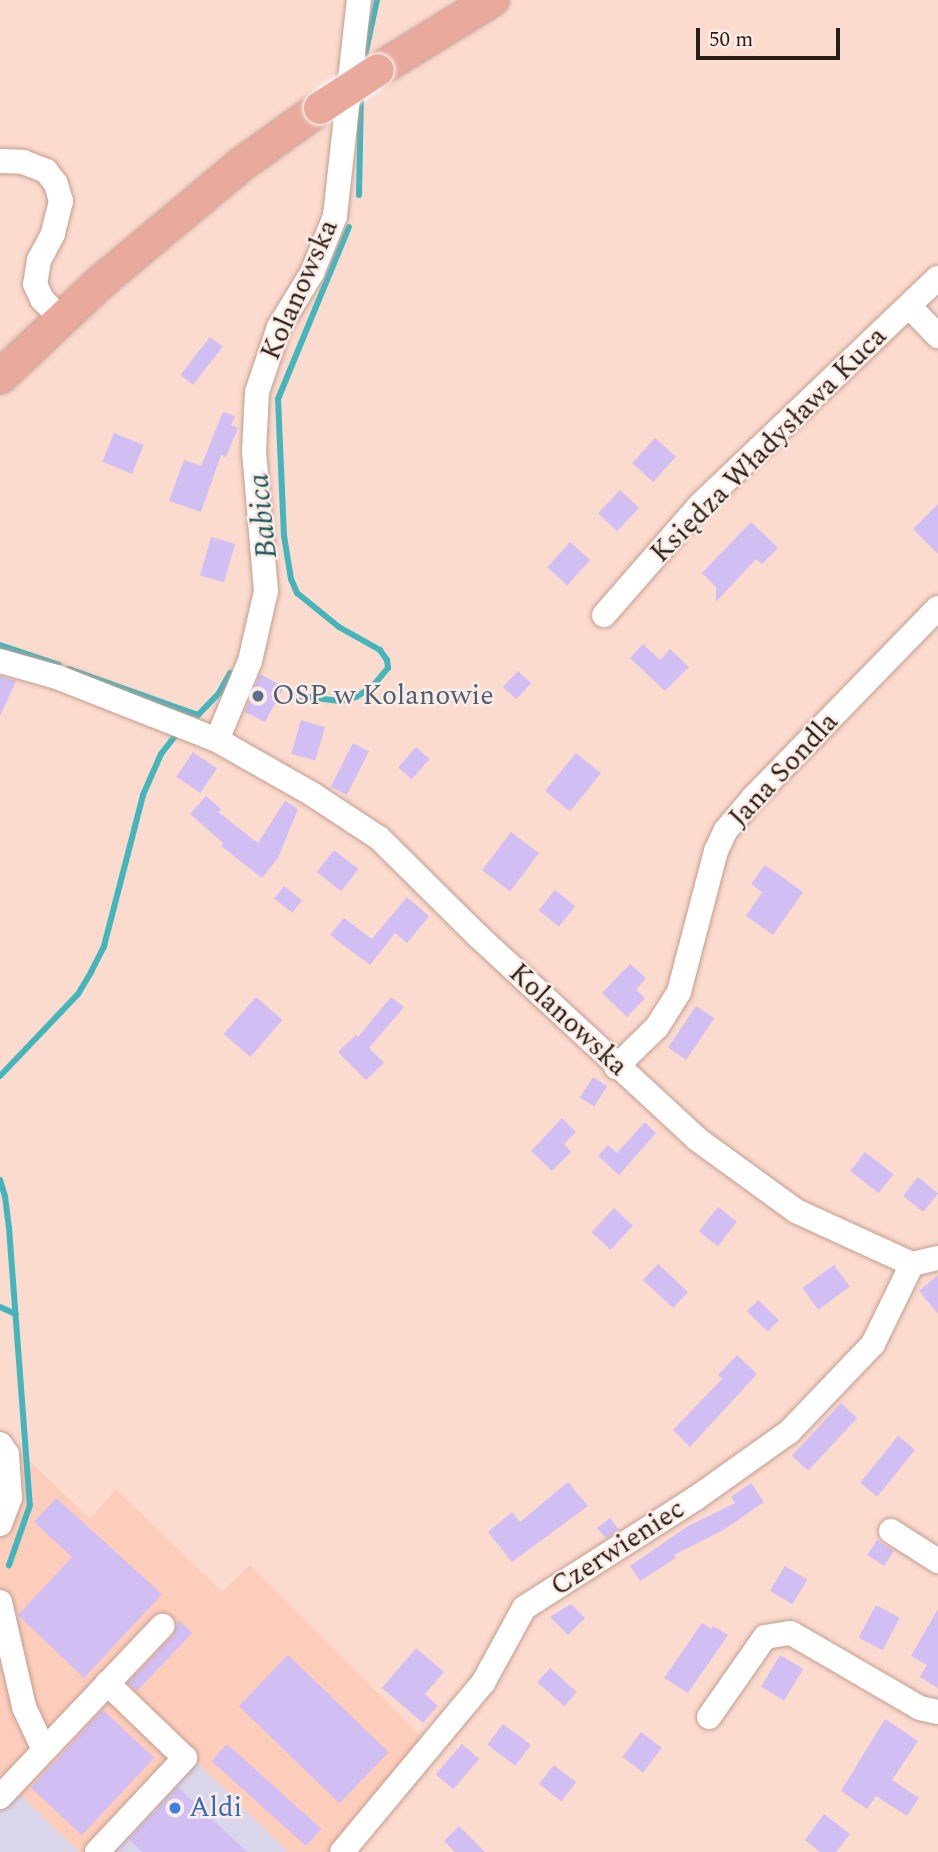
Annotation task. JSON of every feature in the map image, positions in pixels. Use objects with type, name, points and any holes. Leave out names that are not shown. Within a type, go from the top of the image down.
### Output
[{"type":"main road","points":[[0,377],[102,281],[242,164],[320,108],[492,0]]},
{"type":"street","name":"Kolanowska","points":[[217,740],[250,661],[266,591],[254,451],[257,392],[279,327],[312,273],[335,216],[359,0]]},
{"type":"street","points":[[0,161],[23,162],[46,171],[57,184],[61,201],[53,234],[39,260],[35,284],[42,299],[61,319]]},
{"type":"street","name":"Księdza Władysława Kuca","points":[[604,615],[699,506],[938,278]]},
{"type":"street","points":[[909,306],[938,336]]},
{"type":"street","name":"Jana Sondla","points":[[616,1067],[657,1027],[679,992],[716,851],[726,830],[753,798],[938,608]]},
{"type":"street","name":"Kolanowska","points":[[0,661],[57,677],[217,740],[269,767],[379,838],[616,1067],[696,1139],[796,1211],[912,1264]]},
{"type":"street","points":[[912,1264],[938,1258]]},
{"type":"street","name":"Czerwieniec","points":[[342,1852],[483,1683],[524,1608],[696,1498],[789,1432],[873,1344],[912,1264]]},
{"type":"street","points":[[0,1444],[7,1454],[10,1498],[0,1524]]},
{"type":"street","points":[[891,1531],[938,1560]]},
{"type":"street","points":[[0,1602],[24,1707],[44,1750]]},
{"type":"street","points":[[0,1797],[162,1626]]},
{"type":"street","points":[[709,1717],[765,1637],[791,1633],[920,1708],[938,1712]]},
{"type":"street","points":[[97,1852],[185,1758],[107,1683]]},
{"type":"shaded area","points":[[0,1433],[90,1519],[116,1489],[222,1592],[250,1565],[427,1742],[328,1852],[288,1852],[193,1758],[107,1852],[79,1852],[0,1775]]},
{"type":"shaded area","points":[[193,1758],[288,1852],[107,1852]]},
{"type":"shaded area","points":[[0,1775],[79,1852],[0,1852]]},
{"type":"building","points":[[210,337],[223,347],[193,385],[180,375]]},
{"type":"building","points":[[223,412],[235,416],[231,425],[238,428],[226,457],[221,455],[201,512],[169,501],[184,460],[201,466]]},
{"type":"building","points":[[114,433],[144,445],[132,474],[102,462]]},
{"type":"building","points":[[655,438],[676,457],[653,482],[632,463]]},
{"type":"building","points":[[620,490],[639,508],[617,531],[598,513]]},
{"type":"building","points":[[938,504],[938,554],[913,529]]},
{"type":"building","points":[[751,522],[778,548],[762,564],[756,559],[716,602],[716,587],[702,573]]},
{"type":"building","points":[[211,537],[235,544],[224,582],[200,575]]},
{"type":"building","points":[[570,542],[590,560],[567,585],[547,567]]},
{"type":"building","points":[[643,644],[660,660],[670,649],[689,667],[665,691],[630,658]]},
{"type":"building","points":[[518,671],[531,683],[516,699],[503,687]]},
{"type":"building","name":"OSP w Kolanowie","points":[[260,674],[284,687],[265,722],[245,712]]},
{"type":"building","points":[[0,676],[16,681],[0,716]]},
{"type":"building","points":[[301,720],[325,727],[315,761],[291,754]]},
{"type":"building","points":[[353,743],[369,751],[347,795],[331,787]]},
{"type":"building","points":[[416,747],[430,759],[412,779],[398,767]]},
{"type":"building","points":[[193,752],[217,768],[200,793],[176,777]]},
{"type":"building","points":[[576,753],[601,773],[570,811],[545,791]]},
{"type":"building","points":[[206,796],[221,809],[218,812],[258,843],[285,801],[298,809],[278,858],[262,878],[221,846],[223,843],[190,814]]},
{"type":"building","points":[[511,832],[539,853],[510,891],[482,870]]},
{"type":"building","points":[[334,850],[358,869],[341,891],[317,872]]},
{"type":"building","points":[[765,865],[803,892],[773,935],[746,916],[762,892],[751,884]]},
{"type":"building","points":[[284,886],[302,900],[292,913],[274,899]]},
{"type":"building","points":[[555,890],[575,906],[559,927],[539,910]]},
{"type":"building","points":[[407,897],[429,916],[407,943],[395,933],[370,965],[330,935],[344,918],[372,939]]},
{"type":"building","points":[[630,964],[646,978],[636,990],[645,998],[627,1017],[602,993]]},
{"type":"building","points":[[256,997],[282,1020],[250,1057],[224,1034]]},
{"type":"building","points":[[391,997],[404,1007],[369,1048],[384,1063],[366,1080],[338,1052],[356,1035],[358,1037]]},
{"type":"building","points":[[696,1006],[714,1018],[686,1060],[668,1047]]},
{"type":"building","points":[[593,1077],[607,1086],[594,1106],[580,1097]]},
{"type":"building","points":[[562,1118],[576,1132],[564,1144],[571,1152],[552,1171],[531,1151]]},
{"type":"building","points":[[645,1122],[656,1133],[619,1175],[598,1156],[608,1145],[617,1153]]},
{"type":"building","points":[[865,1152],[893,1174],[879,1193],[850,1171]]},
{"type":"building","points":[[918,1177],[938,1193],[923,1212],[903,1196]]},
{"type":"building","points":[[718,1207],[737,1222],[718,1246],[699,1231]]},
{"type":"building","points":[[614,1208],[633,1226],[611,1250],[591,1232]]},
{"type":"building","points":[[658,1264],[688,1292],[673,1308],[643,1280]]},
{"type":"building","points":[[834,1265],[850,1287],[818,1310],[802,1288]]},
{"type":"building","points":[[938,1275],[938,1314],[919,1291]]},
{"type":"building","points":[[758,1300],[779,1320],[768,1332],[747,1312]]},
{"type":"building","points":[[737,1355],[757,1374],[690,1447],[673,1430],[722,1379],[718,1375]]},
{"type":"building","points":[[841,1403],[857,1418],[808,1471],[792,1456]]},
{"type":"building","points":[[898,1436],[915,1450],[877,1496],[860,1483]]},
{"type":"building","points":[[568,1482],[588,1506],[512,1562],[488,1532],[512,1512],[520,1522]]},
{"type":"building","points":[[751,1483],[764,1502],[725,1529],[674,1555],[676,1558],[640,1581],[630,1566],[688,1526],[735,1503],[731,1497]]},
{"type":"building","points":[[56,1498],[162,1594],[84,1678],[18,1615],[72,1557],[34,1522]]},
{"type":"building","points":[[610,1518],[619,1530],[606,1538],[597,1528]]},
{"type":"building","points":[[877,1540],[894,1551],[884,1566],[867,1555]]},
{"type":"building","points":[[785,1566],[807,1579],[792,1604],[770,1591]]},
{"type":"building","points":[[571,1604],[585,1618],[568,1635],[550,1617]]},
{"type":"building","points":[[876,1605],[900,1618],[882,1650],[859,1638]]},
{"type":"building","points":[[938,1609],[938,1688],[920,1677],[927,1665],[911,1656]]},
{"type":"building","points":[[179,1620],[192,1633],[137,1691],[128,1683],[173,1636]]},
{"type":"building","points":[[702,1623],[728,1635],[688,1693],[664,1678]]},
{"type":"building","points":[[416,1648],[444,1672],[425,1694],[438,1706],[423,1723],[382,1688]]},
{"type":"building","points":[[288,1655],[389,1752],[339,1803],[239,1706]]},
{"type":"building","points":[[780,1655],[803,1669],[784,1701],[761,1687]]},
{"type":"building","points":[[550,1668],[577,1692],[564,1706],[537,1682]]},
{"type":"building","points":[[103,1710],[154,1758],[82,1835],[31,1788]]},
{"type":"building","points":[[885,1719],[918,1741],[892,1780],[919,1798],[907,1816],[876,1796],[867,1809],[841,1791]]},
{"type":"building","points":[[503,1724],[531,1745],[515,1766],[487,1745]]},
{"type":"building","points":[[641,1732],[662,1748],[643,1772],[622,1757]]},
{"type":"building","points":[[227,1744],[321,1829],[306,1846],[212,1761]]},
{"type":"building","points":[[462,1744],[479,1759],[453,1789],[436,1774]]},
{"type":"building","points":[[554,1765],[576,1782],[561,1801],[539,1784]]},
{"type":"building","name":"Aldi","points":[[178,1787],[247,1852],[142,1852],[129,1839]]},
{"type":"building","points":[[824,1814],[850,1834],[836,1852],[820,1852],[805,1840]]},
{"type":"building","points":[[459,1826],[485,1852],[455,1852],[444,1841]]},
{"type":"waterway","name":"Babica","points":[[364,60],[377,0]]},
{"type":"waterway","name":"Babica","points":[[359,195],[361,95]]},
{"type":"waterway","name":"Babica","points":[[299,696],[340,701],[356,697],[372,687],[388,668],[387,660],[380,650],[339,627],[297,593],[291,579],[284,536],[278,399],[349,227]]},
{"type":"waterway","points":[[0,645],[59,665]]},
{"type":"waterway","points":[[69,669],[198,715],[219,693],[230,673]]},
{"type":"waterway","name":"Babica","points":[[0,1076],[78,994],[91,972],[104,946],[143,795],[161,754],[175,736]]},
{"type":"waterway","name":"Babica","points":[[0,1180],[9,1228],[30,1505],[9,1565]]},
{"type":"waterway","points":[[0,1307],[16,1314]]},
{"type":"place","name":"OSP w Kolanowie","points":[[258,696]]},
{"type":"place","name":"Aldi","points":[[175,1808]]}]
